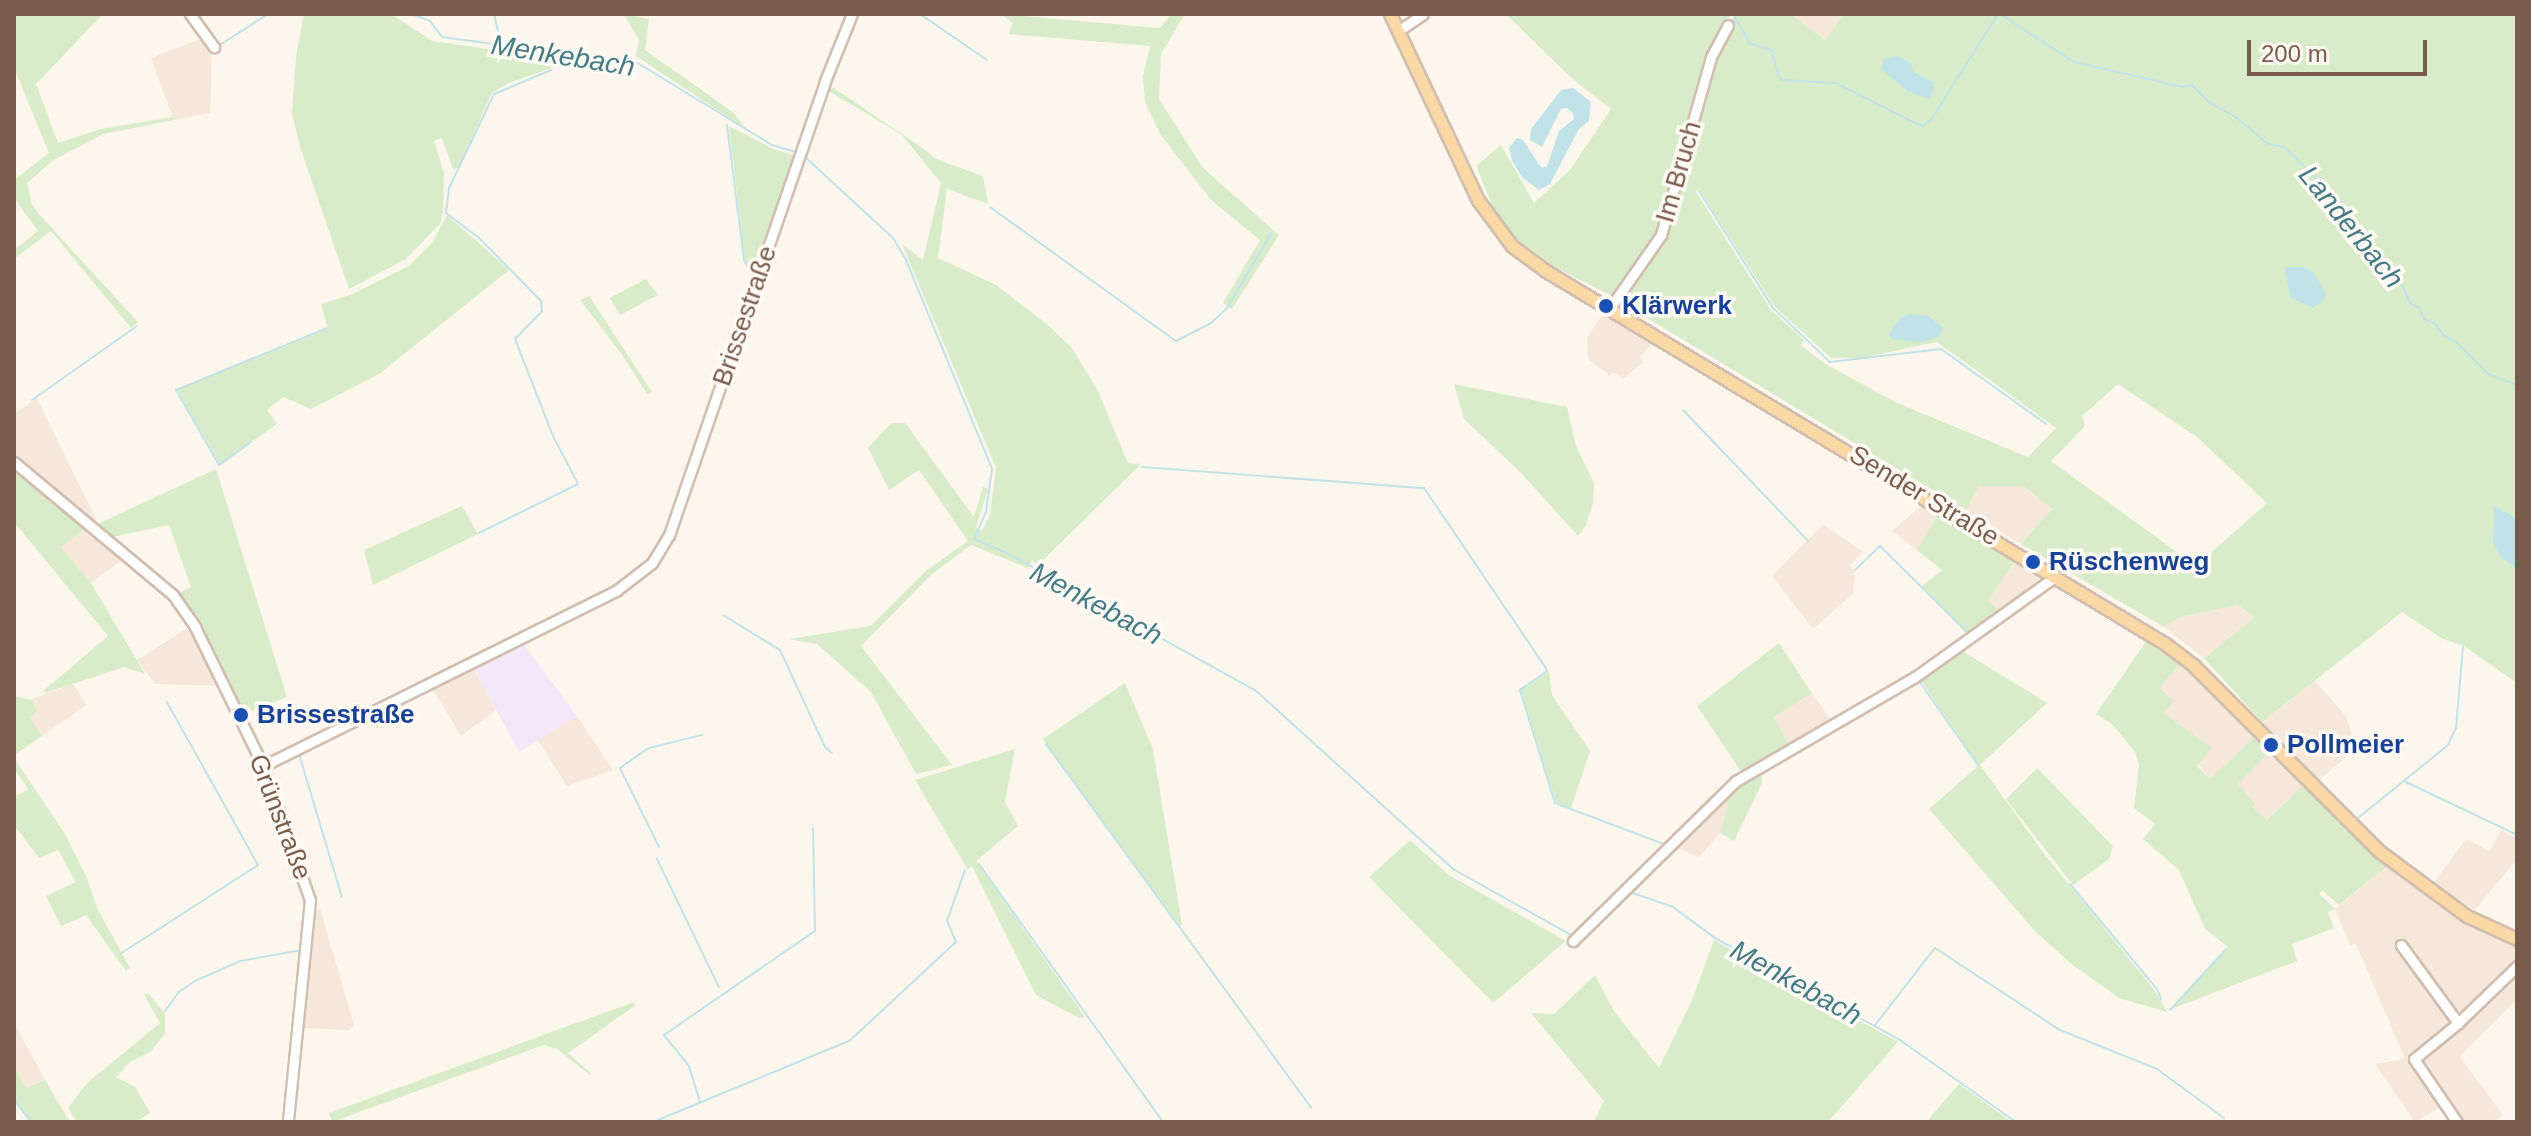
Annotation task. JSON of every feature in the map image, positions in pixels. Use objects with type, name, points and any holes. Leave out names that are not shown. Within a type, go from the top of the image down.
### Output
[{"type":"main road","name":"Sender Straße","points":[[1390,14],[1478,200],[1499,231],[1529,259],[2120,614],[2194,666],[2379,851],[2467,916],[2517,939]]},
{"type":"street","points":[[190,14],[214,47]]},
{"type":"street","name":"Brissestraße","points":[[263,766],[617,590],[652,563],[669,535],[825,81],[852,14]]},
{"type":"street","points":[[1398,31],[1423,14]]},
{"type":"street","name":"Im Bruch","points":[[1610,308],[1661,235],[1711,57],[1728,25]]},
{"type":"street","name":"Grünstraße","points":[[14,462],[173,595],[195,627],[263,766],[310,900],[288,1122]]},
{"type":"street","points":[[1573,941],[1736,781],[1915,677],[2056,576]]},
{"type":"street","points":[[2401,945],[2458,1023]]},
{"type":"street","points":[[2457,1122],[2414,1059],[2458,1023],[2517,966]]},
{"type":"shaded area","points":[[1790,14],[1844,14],[1825,40]]},
{"type":"shaded area","points":[[203,38],[212,58],[210,113],[174,120],[151,58]]},
{"type":"shaded area","points":[[1605,311],[1654,342],[1640,357],[1643,362],[1623,379],[1613,372],[1610,376],[1588,359],[1587,337]]},
{"type":"shaded area","points":[[37,398],[98,524],[93,526],[50,492],[14,457],[14,414]]},
{"type":"shaded area","points":[[1978,486],[2024,486],[2052,509],[2021,544],[1966,510]]},
{"type":"shaded area","points":[[1924,503],[1939,513],[1917,550],[1892,531]]},
{"type":"shaded area","points":[[1823,524],[1863,552],[1850,566],[1855,572],[1853,594],[1813,629],[1772,576]]},
{"type":"shaded area","points":[[87,527],[125,558],[91,583],[61,547]]},
{"type":"shaded area","points":[[2016,560],[2047,578],[2001,612],[1988,602]]},
{"type":"shaded area","points":[[2238,605],[2256,616],[2204,658],[2164,627],[2180,617]]},
{"type":"shaded area","points":[[191,626],[222,686],[155,684],[137,660]]},
{"type":"shaded area","points":[[522,642],[577,716],[519,752],[472,665]]},
{"type":"shaded area","points":[[2181,663],[2255,737],[2210,780],[2163,713],[2159,688]]},
{"type":"shaded area","points":[[472,665],[496,710],[461,736],[431,686]]},
{"type":"shaded area","points":[[2315,681],[2346,716],[2356,749],[2318,781],[2262,722]]},
{"type":"shaded area","points":[[73,684],[87,705],[42,736],[29,717],[37,711],[31,699]]},
{"type":"shaded area","points":[[1812,693],[1832,722],[1789,746],[1773,717]]},
{"type":"shaded area","points":[[577,716],[613,770],[567,786],[537,739]]},
{"type":"shaded area","points":[[2269,753],[2303,786],[2267,820],[2251,807],[2255,803],[2237,784]]},
{"type":"shaded area","points":[[1722,797],[1728,806],[1720,833],[1699,857],[1673,846]]},
{"type":"shaded area","points":[[2501,830],[2517,838],[2517,859],[2475,910],[2437,886],[2434,882],[2466,839],[2490,851]]},
{"type":"shaded area","points":[[2388,865],[2465,919],[2517,941],[2517,999],[2460,1057],[2503,1115],[2494,1122],[2454,1122],[2442,1106],[2415,1122],[2375,1064],[2405,1059],[2356,944],[2350,945],[2335,909]]},
{"type":"shaded area","points":[[320,909],[354,1025],[349,1030],[301,1028],[314,912]]},
{"type":"shaded area","points":[[14,1023],[45,1080],[26,1089],[14,1067]]},
{"type":"green space","points":[[14,14],[103,14],[36,84],[58,143],[101,129],[173,117],[174,120],[103,134],[52,161],[27,183],[32,204],[39,214],[138,322],[131,328],[51,231],[14,259],[14,250],[38,231],[14,198],[14,180],[49,153],[14,68]]},
{"type":"green space","points":[[304,14],[391,14],[432,41],[557,59],[557,66],[509,83],[492,93],[458,168],[453,169],[442,138],[434,141],[444,173],[440,224],[406,259],[349,289],[300,147],[292,113],[296,57]]},
{"type":"green space","points":[[624,14],[649,19],[645,50],[734,113],[746,129],[636,56],[639,40]]},
{"type":"green space","points":[[1000,14],[1160,28],[1171,14],[1185,14],[1161,54],[1159,99],[1203,168],[1279,235],[1232,309],[1223,303],[1260,240],[1211,200],[1160,134],[1145,102],[1143,76],[1150,46],[1008,34],[1013,23]]},
{"type":"green space","points":[[1506,14],[1731,14],[1709,55],[1659,231],[1614,297],[1553,266],[1518,240],[1495,212],[1476,166],[1501,145],[1534,203],[1570,170],[1611,109],[1569,76]]},
{"type":"green space","points":[[1736,14],[1790,14],[1825,40],[1844,14],[2517,14],[2517,683],[2464,646],[2443,639],[2402,612],[2262,722],[2204,658],[2255,617],[2238,605],[2180,617],[2164,627],[2021,544],[2052,509],[2024,486],[1979,486],[1966,510],[1617,300],[1667,231],[1713,57]],"holes":[[[1699,189],[1774,306],[1831,358],[1861,358],[1937,342],[2056,428],[2028,457],[1895,402],[1824,363],[1801,345],[1804,340],[1771,310],[1696,192]],[[2118,384],[2197,437],[2267,503],[2196,566],[2051,461],[2085,426],[2082,416]]]},
{"type":"green space","points":[[834,88],[921,147],[936,159],[983,176],[988,204],[947,189],[938,258],[996,285],[1071,347],[1097,389],[1128,463],[1141,464],[1038,565],[1032,560],[1028,568],[971,545],[931,575],[861,646],[952,765],[916,774],[871,692],[817,644],[789,639],[871,626],[927,570],[968,541],[919,470],[889,490],[868,448],[891,423],[905,423],[974,517],[983,487],[988,489],[976,528],[982,531],[990,515],[996,468],[902,244],[923,260],[941,183],[902,135],[827,90]]},
{"type":"green space","points":[[729,126],[773,149],[797,156],[755,279],[745,260]]},
{"type":"green space","points":[[447,215],[509,270],[379,374],[311,409],[283,397],[267,410],[277,424],[220,464],[177,390],[328,329],[321,304],[353,294],[409,266],[432,243]]},
{"type":"green space","points":[[646,279],[658,295],[620,315],[610,298]]},
{"type":"green space","points":[[590,296],[652,392],[647,394],[623,356],[580,300]]},
{"type":"green space","points":[[1454,384],[1567,407],[1576,446],[1594,483],[1593,503],[1586,525],[1578,536],[1522,474],[1464,419]]},
{"type":"green space","points":[[14,466],[87,527],[61,547],[91,583],[145,674],[124,667],[45,693],[43,691],[108,636],[14,522]]},
{"type":"green space","points":[[216,469],[287,697],[241,715],[176,595],[191,587],[169,525],[108,538],[93,526]]},
{"type":"green space","points":[[462,506],[478,534],[373,585],[364,550]]},
{"type":"green space","points":[[1939,513],[2016,560],[1988,601],[2001,612],[1971,635],[1922,586],[1942,570],[1917,550]]},
{"type":"green space","points":[[2147,640],[2181,663],[2159,688],[2174,701],[2163,713],[2212,748],[2197,766],[2210,779],[2255,737],[2269,753],[2238,784],[2255,803],[2252,807],[2267,820],[2303,786],[2345,829],[2388,865],[2339,905],[2323,891],[2319,893],[2335,909],[2328,912],[2334,928],[2292,944],[2297,961],[2171,1009],[2228,947],[2205,929],[2179,870],[2143,839],[2155,824],[2134,808],[2139,765],[2135,752],[2112,724],[2096,714]]},
{"type":"green space","points":[[1779,643],[1812,693],[1774,717],[1789,746],[1742,773],[1697,706]]},
{"type":"green space","points":[[1959,649],[2047,703],[1980,765],[2045,855],[2155,991],[2167,1012],[2119,998],[2069,962],[2034,930],[1929,809],[1979,765],[1919,678]]},
{"type":"green space","points":[[1549,671],[1552,695],[1590,751],[1571,808],[1556,802],[1521,690]]},
{"type":"green space","points":[[1125,683],[1153,749],[1180,926],[1043,739]]},
{"type":"green space","points":[[14,696],[32,700],[37,711],[30,717],[42,736],[14,755]]},
{"type":"green space","points":[[1015,749],[1005,802],[1018,826],[976,861],[1085,1017],[1079,1018],[1036,995],[972,866],[968,870],[915,780]]},
{"type":"green space","points":[[14,758],[65,834],[87,878],[97,908],[130,968],[126,971],[86,915],[61,926],[46,896],[76,882],[58,850],[39,858],[14,825],[14,797],[28,789],[14,768]]},
{"type":"green space","points":[[1762,768],[1762,783],[1734,841],[1720,833],[1728,806],[1722,797],[1738,782]]},
{"type":"green space","points":[[2037,768],[2113,846],[2109,859],[2073,885],[2006,799]]},
{"type":"green space","points":[[1410,840],[1449,875],[1566,941],[1493,1003],[1369,877]]},
{"type":"green space","points":[[1714,940],[1898,1042],[1828,1122],[1594,1122],[1604,1101],[1531,1013],[1554,1014],[1595,975],[1614,1011],[1659,1068],[1693,998]]},
{"type":"green space","points":[[148,993],[165,1014],[165,1034],[150,1052],[130,1062],[116,1077],[135,1087],[150,1113],[135,1122],[77,1122],[68,1108],[87,1083],[160,1023],[144,995]]},
{"type":"green space","points":[[634,1002],[636,1005],[568,1053],[590,1075],[557,1049],[544,1045],[332,1122],[329,1113]]},
{"type":"green space","points":[[14,1067],[26,1088],[45,1080],[70,1122],[32,1122],[14,1098]]},
{"type":"green space","points":[[1959,1084],[2008,1119],[2013,1122],[1926,1122]]},
{"type":"water","points":[[1897,56],[1912,64],[1913,72],[1933,82],[1929,99],[1909,92],[1881,69],[1884,59]]},
{"type":"water","points":[[1573,88],[1591,102],[1589,121],[1579,129],[1550,184],[1539,190],[1522,177],[1512,161],[1509,148],[1517,138],[1523,140],[1542,168],[1547,166],[1559,131],[1574,119],[1573,113],[1567,108],[1561,109],[1542,147],[1530,140],[1531,129],[1561,90]]},
{"type":"water","points":[[2284,267],[2303,267],[2313,272],[2327,295],[2322,302],[2313,308],[2291,298]]},
{"type":"water","points":[[1910,314],[1928,316],[1944,328],[1938,337],[1921,342],[1892,339],[1889,335],[1900,318]]},
{"type":"water","points":[[2494,506],[2517,519],[2517,569],[2500,556],[2493,542]]},
{"type":"waterway","points":[[218,46],[268,14]]},
{"type":"waterway","name":"Menkebach","points":[[411,14],[430,21],[442,37],[508,46],[563,59],[636,62],[772,145],[797,152]]},
{"type":"waterway","points":[[494,14],[501,44]]},
{"type":"waterway","points":[[920,14],[987,60]]},
{"type":"waterway","name":"Landerbach","points":[[1733,14],[1750,44],[1772,50],[1782,80],[1836,83],[1922,126],[1931,120],[1998,14]]},
{"type":"waterway","name":"Landerbach","points":[[2000,14],[2074,62],[2183,87],[2192,85],[2209,102],[2237,118],[2268,144],[2284,147],[2327,189],[2331,200],[2355,231],[2368,241],[2370,250],[2394,283],[2403,286],[2410,303],[2419,308],[2424,319],[2437,325],[2443,335],[2456,342],[2488,374],[2517,385]]},
{"type":"waterway","points":[[479,533],[578,484],[553,436],[515,339],[542,311],[541,301],[478,237],[446,213],[449,188],[494,94],[551,70]]},
{"type":"waterway","points":[[727,125],[744,260],[754,279]]},
{"type":"waterway","name":"Menkebach","points":[[804,156],[893,238],[906,260],[992,469],[986,512],[974,539],[1009,554],[1256,691],[1453,869],[1573,936]]},
{"type":"waterway","points":[[1699,191],[1773,308],[1830,362],[1941,349],[2046,424]]},
{"type":"waterway","points":[[990,207],[1176,341],[1210,324],[1227,308],[1271,234]]},
{"type":"waterway","points":[[32,400],[137,326]]},
{"type":"waterway","points":[[251,442],[219,465],[176,390],[327,328]]},
{"type":"waterway","points":[[1683,410],[1809,542]]},
{"type":"waterway","points":[[1142,467],[1424,488],[1547,671],[1520,690],[1555,803],[1664,844]]},
{"type":"waterway","points":[[1855,570],[1880,546],[1968,633]]},
{"type":"waterway","points":[[723,615],[780,650],[825,747],[832,753]]},
{"type":"waterway","points":[[2358,818],[2448,745],[2456,728],[2463,646]]},
{"type":"waterway","points":[[1919,681],[1978,765]]},
{"type":"waterway","points":[[120,954],[258,865],[167,702]]},
{"type":"waterway","points":[[659,847],[620,768],[649,748],[702,735]]},
{"type":"waterway","points":[[1046,744],[1311,1108]]},
{"type":"waterway","points":[[299,754],[342,897]]},
{"type":"waterway","points":[[2406,782],[2517,835]]},
{"type":"waterway","points":[[700,1102],[689,1066],[664,1035],[815,931],[813,828]]},
{"type":"waterway","points":[[657,859],[719,987]]},
{"type":"waterway","points":[[979,864],[1163,1122]]},
{"type":"waterway","points":[[658,1120],[849,1041],[956,942],[947,921],[965,870]]},
{"type":"waterway","points":[[2070,884],[2157,989],[2161,999]]},
{"type":"waterway","name":"Menkebach","points":[[1579,940],[1586,937],[1630,892],[1673,907],[1715,938],[1900,1040],[2016,1122]]},
{"type":"waterway","points":[[1875,1025],[1935,948],[2060,1030],[2157,1069],[2224,1118]]},
{"type":"waterway","points":[[2170,1010],[2226,949]]},
{"type":"waterway","points":[[165,1011],[179,992],[195,981],[240,961],[302,950]]},
{"type":"waterway","points":[[14,1100],[31,1122]]},
{"type":"place","name":"Klärwerk","points":[[1606,306]]},
{"type":"place","name":"Rüschenweg","points":[[2033,562]]},
{"type":"place","name":"Brissestraße","points":[[241,715]]},
{"type":"place","name":"Pollmeier","points":[[2271,745]]}]
